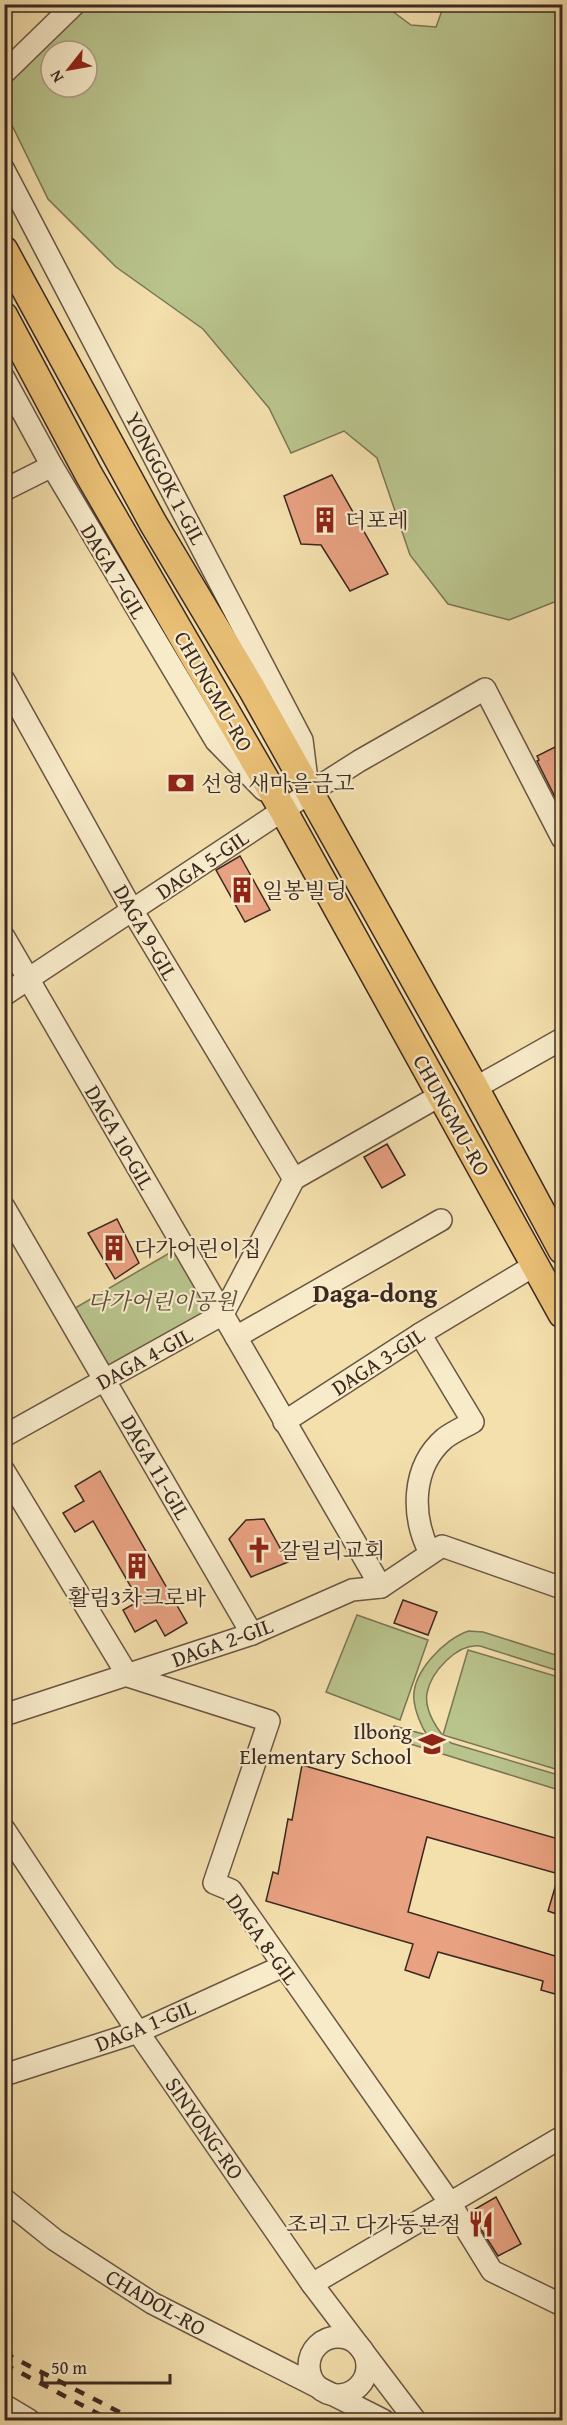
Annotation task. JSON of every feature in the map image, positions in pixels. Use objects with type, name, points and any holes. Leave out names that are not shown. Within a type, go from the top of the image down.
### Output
[{"type":"main road","name":"CHUNGMU-RO","points":[[4,250],[153,523],[252,689],[475,1088],[562,1250]]},
{"type":"main road","name":"CHUNGMU-RO","points":[[4,316],[89,475],[283,810],[562,1314]]},
{"type":"street","points":[[4,73],[75,4]]},
{"type":"street","name":"YONGGOK 1-GIL","points":[[4,170],[302,740],[309,793]]},
{"type":"street","name":"DAGA 7-GIL","points":[[4,378],[52,466],[216,741],[283,810]]},
{"type":"street","points":[[4,490],[52,466]]},
{"type":"street","name":"DAGA 9-GIL","points":[[4,680],[132,910],[294,1179]]},
{"type":"street","name":"DAGA 5-GIL","points":[[4,995],[359,761],[485,689],[562,838]]},
{"type":"street","name":"DAGA 10-GIL","points":[[4,937],[381,1587]]},
{"type":"street","points":[[475,1088],[562,1040]]},
{"type":"street","points":[[223,1314],[294,1179],[441,1095]]},
{"type":"street","name":"DAGA 11-GIL","points":[[4,1207],[252,1634]]},
{"type":"street","points":[[236,1336],[441,1220]]},
{"type":"street","name":"DAGA 3-GIL","points":[[284,1422],[420,1334],[535,1265]]},
{"type":"street","name":"DAGA 4-GIL","points":[[4,1436],[223,1314]]},
{"type":"street","points":[[420,1334],[473,1422],[445,1438],[427,1459],[419,1480],[416,1501],[422,1537],[430,1553],[442,1546],[562,1587]]},
{"type":"street","points":[[4,1471],[128,1676]]},
{"type":"street","name":"DAGA 2-GIL","points":[[4,1715],[252,1634],[352,1590],[381,1587],[430,1553]]},
{"type":"street","name":"DAGA 8-GIL","points":[[128,1676],[269,1721],[214,1883],[231,1890],[450,2203],[492,2271],[562,2305]]},
{"type":"street","name":"SINYONG-RO","points":[[4,1829],[138,2032],[312,2284],[415,2421]]},
{"type":"street","name":"DAGA 1-GIL","points":[[4,2075],[138,2032],[283,1966]]},
{"type":"street","points":[[257,2358],[279,2362],[300,2357],[316,2347],[324,2341],[343,2337],[360,2347],[367,2365],[362,2383],[347,2394],[329,2394],[320,2390],[310,2374],[311,2355],[316,2347],[324,2331],[325,2312],[312,2284],[562,2137]]},
{"type":"street","name":"CHADOL-RO","points":[[4,2199],[55,2240],[152,2302],[383,2421]]},
{"type":"street","points":[[4,2405],[29,2421]]},
{"type":"green space","points":[[84,5],[384,5],[411,25],[436,27],[444,5],[562,5],[562,599],[509,620],[448,604],[410,555],[377,458],[344,431],[291,453],[269,408],[203,329],[116,267],[48,199],[7,115],[6,75],[39,45],[39,99],[99,99],[99,39],[46,39]]},
{"type":"green space","name":"다가어린이공원","points":[[178,1248],[212,1303],[209,1318],[116,1369],[103,1366],[70,1311]]},
{"type":"green space","points":[[357,1615],[428,1640],[400,1720],[326,1692]]},
{"type":"green space","points":[[469,1631],[483,1632],[562,1657],[562,1672],[480,1646],[463,1649],[446,1660],[429,1685],[427,1700],[433,1721],[451,1743],[562,1776],[562,1791],[391,1738],[394,1726],[427,1735],[414,1700],[418,1679],[431,1658],[440,1649]]},
{"type":"green space","points":[[468,1650],[562,1678],[562,1771],[443,1735]]},
{"type":"building","name":"더포레","points":[[332,475],[388,574],[350,591],[321,545],[301,544],[284,496]]},
{"type":"building","points":[[557,746],[562,757],[562,811],[537,761],[539,760],[537,756]]},
{"type":"building","name":"일봉빌딩","points":[[240,856],[270,910],[245,922],[216,870]]},
{"type":"building","points":[[387,1144],[405,1175],[382,1188],[364,1157]]},
{"type":"building","name":"다가어린이집","points":[[117,1219],[139,1263],[115,1279],[88,1233]]},
{"type":"building","name":"활림3차크로바","points":[[100,1471],[187,1623],[165,1636],[156,1620],[135,1632],[123,1610],[139,1601],[93,1521],[75,1532],[63,1513],[84,1501],[75,1486]]},
{"type":"building","name":"갈릴리교회","points":[[264,1519],[288,1562],[251,1577],[229,1539],[246,1520]]},
{"type":"building","points":[[403,1600],[437,1612],[428,1635],[394,1623]]},
{"type":"building","points":[[302,1765],[562,1840],[562,1916],[548,1911],[559,1874],[427,1837],[408,1912],[562,1958],[562,1996],[541,1990],[543,1981],[438,1952],[429,1978],[405,1970],[413,1944],[266,1901],[273,1872],[278,1874],[288,1819],[292,1820]]},
{"type":"building","points":[[496,2197],[521,2244],[498,2256],[470,2212]]},
{"type":"railway","points":[[4,2353],[135,2420]]},
{"type":"railway","points":[[4,2364],[110,2420]]},
{"type":"place","name":"더포레","points":[[325,520]]},
{"type":"place","name":"선영 새마을금고","points":[[181,783]]},
{"type":"place","name":"일봉빌딩","points":[[242,890]]},
{"type":"place","name":"다가어린이집","points":[[114,1248]]},
{"type":"place","name":"갈릴리교회","points":[[259,1550]]},
{"type":"place","name":"활림3차크로바","points":[[137,1566]]},
{"type":"place","name":"Ilbong Elementary School","points":[[432,1744]]},
{"type":"place","name":"조리고 다가동본점","points":[[481,2224]]},
{"type":"district","name":"Daga-dong","points":[[375,1293]]}]
